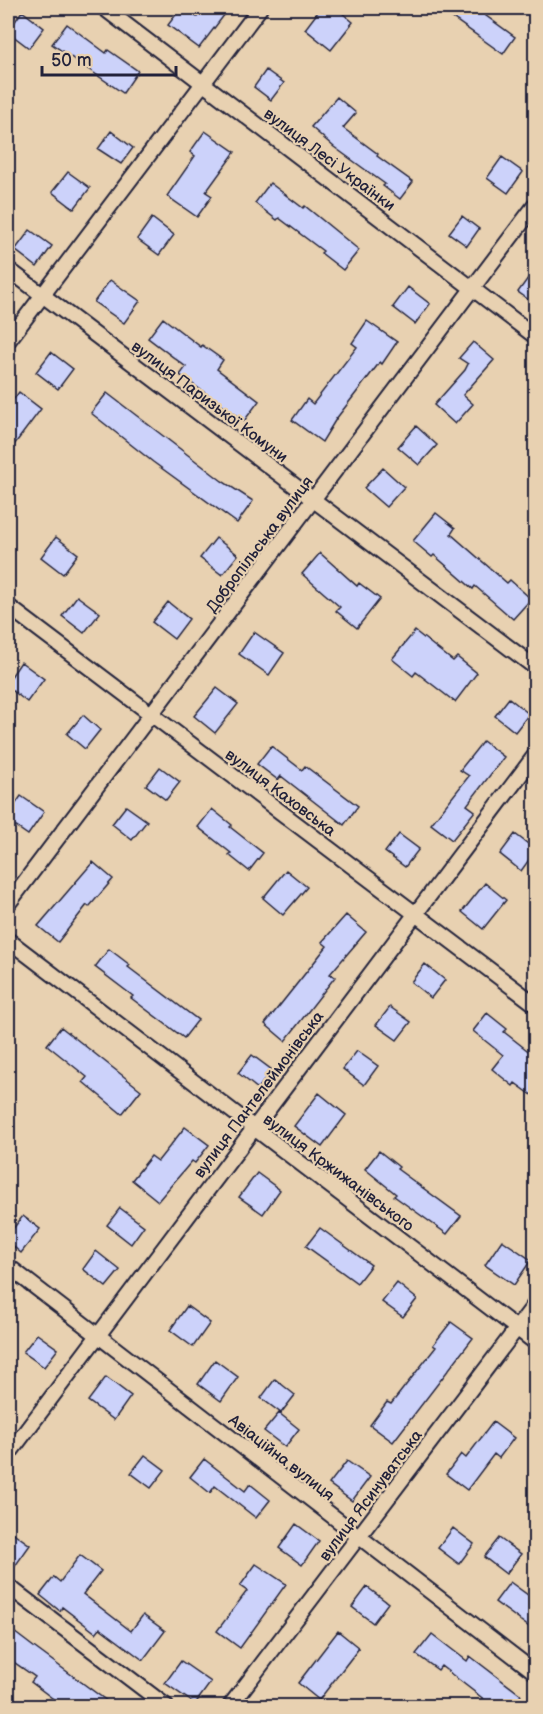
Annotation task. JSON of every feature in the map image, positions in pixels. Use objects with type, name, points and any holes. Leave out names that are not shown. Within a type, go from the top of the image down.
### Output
[{"type":"street","name":"вулиця Лесі Українки","points":[[104,8],[536,337]]},
{"type":"street","points":[[8,341],[260,8]]},
{"type":"street","name":"Добропільська вулиця","points":[[8,904],[536,204]]},
{"type":"street","name":"вулиця Паризької Комуни","points":[[8,268],[536,668]]},
{"type":"street","name":"вулиця Каховська","points":[[8,606],[536,1005]]},
{"type":"street","name":"вулиця Пантелеймонівська","points":[[8,1455],[536,754]]},
{"type":"street","name":"вулиця Кржижанівського","points":[[8,939],[536,1343]]},
{"type":"street","name":"Авіаційна вулиця","points":[[8,1266],[536,1673]]},
{"type":"street","name":"вулиця Ясинуватська","points":[[230,1707],[536,1303]]},
{"type":"street","points":[[8,1586],[166,1707]]},
{"type":"building","points":[[181,8],[197,17],[204,8],[216,8],[225,14],[199,48],[168,25]]},
{"type":"building","points":[[321,8],[336,8],[353,22],[331,50],[305,29]]},
{"type":"building","points":[[457,8],[475,8],[515,37],[503,54],[450,16]]},
{"type":"building","points":[[22,11],[44,28],[29,48],[8,32]]},
{"type":"building","points":[[67,24],[106,53],[108,50],[138,71],[123,93],[52,44]]},
{"type":"building","points":[[266,70],[284,83],[271,100],[254,87]]},
{"type":"building","points":[[337,97],[356,113],[343,128],[413,182],[400,199],[383,186],[385,184],[334,147],[311,127]]},
{"type":"building","points":[[111,131],[133,148],[121,164],[98,149]]},
{"type":"building","points":[[205,131],[235,152],[206,192],[212,196],[197,217],[167,196],[195,156],[190,152]]},
{"type":"building","points":[[502,157],[523,172],[508,193],[487,178]]},
{"type":"building","points":[[68,172],[90,188],[74,209],[52,192]]},
{"type":"building","points":[[270,183],[303,208],[305,206],[359,250],[343,270],[321,253],[323,251],[255,203]]},
{"type":"building","points":[[462,216],[479,229],[467,246],[449,233]]},
{"type":"building","points":[[152,218],[174,235],[159,255],[137,239]]},
{"type":"building","points":[[30,230],[52,246],[37,267],[15,250]]},
{"type":"building","points":[[536,267],[536,305],[518,292]]},
{"type":"building","points":[[110,280],[140,301],[124,323],[94,302]]},
{"type":"building","points":[[408,287],[430,304],[415,324],[393,307]]},
{"type":"building","points":[[163,318],[201,347],[202,345],[223,360],[217,369],[259,401],[244,421],[180,375],[186,367],[148,338]]},
{"type":"building","points":[[367,321],[397,342],[382,364],[380,362],[336,419],[322,442],[292,420],[307,399],[313,404],[357,347],[352,343]]},
{"type":"building","points":[[473,342],[494,360],[463,395],[473,404],[455,424],[434,405],[465,370],[468,364],[459,358]]},
{"type":"building","points":[[51,352],[73,369],[58,389],[36,372]]},
{"type":"building","points":[[19,392],[41,409],[8,453],[8,407]]},
{"type":"building","points":[[107,393],[222,481],[253,501],[237,523],[153,462],[91,413]]},
{"type":"building","points":[[416,426],[437,445],[419,465],[398,447]]},
{"type":"building","points":[[383,468],[404,487],[386,507],[364,488]]},
{"type":"building","points":[[436,513],[455,528],[451,534],[507,583],[510,580],[531,599],[513,619],[475,586],[473,589],[434,555],[432,557],[413,541]]},
{"type":"building","points":[[56,537],[78,554],[63,574],[41,557]]},
{"type":"building","points":[[216,538],[238,555],[222,575],[200,558]]},
{"type":"building","points":[[320,553],[357,586],[359,583],[380,599],[357,628],[336,611],[340,607],[302,574]]},
{"type":"building","points":[[77,596],[100,613],[84,633],[62,616]]},
{"type":"building","points":[[168,602],[189,619],[174,639],[152,622]]},
{"type":"building","points":[[415,631],[453,661],[457,657],[477,673],[455,702],[416,672],[413,676],[392,659]]},
{"type":"building","points":[[254,632],[284,653],[269,675],[239,654]]},
{"type":"building","points":[[21,662],[44,679],[27,702],[8,687],[8,681]]},
{"type":"building","points":[[217,688],[238,704],[215,733],[194,716]]},
{"type":"building","points":[[509,698],[529,714],[515,732],[495,716]]},
{"type":"building","points":[[83,715],[100,730],[85,749],[67,734]]},
{"type":"building","points":[[483,741],[504,757],[467,805],[475,811],[452,840],[431,824],[469,776],[460,770]]},
{"type":"building","points":[[271,746],[302,770],[305,766],[358,806],[344,825],[281,776],[278,780],[257,764]]},
{"type":"building","points":[[160,767],[180,782],[166,800],[146,785]]},
{"type":"building","points":[[21,796],[44,812],[28,835],[8,821],[8,815]]},
{"type":"building","points":[[126,806],[147,821],[132,840],[112,824]]},
{"type":"building","points":[[212,809],[232,825],[230,827],[263,853],[249,871],[229,855],[231,853],[198,827]]},
{"type":"building","points":[[399,834],[419,849],[405,867],[385,852]]},
{"type":"building","points":[[515,834],[536,850],[521,871],[500,854]]},
{"type":"building","points":[[93,862],[113,879],[89,907],[87,905],[58,942],[38,926]]},
{"type":"building","points":[[286,870],[307,887],[283,915],[263,898]]},
{"type":"building","points":[[485,883],[506,900],[483,929],[462,912]]},
{"type":"building","points":[[346,915],[366,932],[330,974],[335,977],[285,1041],[265,1024],[327,946],[322,942]]},
{"type":"building","points":[[109,949],[130,965],[128,967],[198,1020],[184,1038],[95,967]]},
{"type":"building","points":[[425,964],[445,980],[431,998],[411,982]]},
{"type":"building","points":[[390,1007],[411,1022],[397,1040],[376,1025]]},
{"type":"building","points":[[487,1013],[507,1029],[504,1032],[536,1057],[536,1098],[515,1083],[513,1086],[492,1069],[503,1055],[473,1031]]},
{"type":"building","points":[[61,1027],[141,1090],[122,1114],[83,1082],[87,1077],[47,1045]]},
{"type":"building","points":[[357,1051],[378,1066],[364,1085],[343,1069]]},
{"type":"building","points":[[252,1055],[272,1070],[258,1089],[238,1073]]},
{"type":"building","points":[[319,1093],[346,1115],[322,1147],[294,1126]]},
{"type":"building","points":[[185,1127],[209,1145],[158,1201],[132,1180],[151,1156],[158,1161]]},
{"type":"building","points":[[379,1151],[399,1167],[397,1169],[461,1216],[447,1234],[394,1196],[396,1194],[365,1169]]},
{"type":"building","points":[[257,1173],[280,1190],[263,1214],[239,1197]]},
{"type":"building","points":[[120,1208],[144,1226],[131,1244],[107,1225]]},
{"type":"building","points":[[23,1216],[40,1229],[21,1253],[8,1242],[8,1235]]},
{"type":"building","points":[[320,1228],[371,1265],[357,1283],[306,1246]]},
{"type":"building","points":[[502,1240],[531,1260],[514,1285],[485,1265]]},
{"type":"building","points":[[96,1251],[120,1270],[106,1287],[83,1269]]},
{"type":"building","points":[[397,1283],[417,1299],[403,1317],[382,1302]]},
{"type":"building","points":[[187,1306],[210,1323],[193,1347],[170,1330]]},
{"type":"building","points":[[451,1322],[473,1338],[393,1442],[370,1425],[387,1402],[391,1404],[436,1347],[433,1345]]},
{"type":"building","points":[[37,1334],[58,1349],[44,1367],[23,1352]]},
{"type":"building","points":[[215,1360],[238,1377],[221,1401],[198,1384]]},
{"type":"building","points":[[106,1377],[131,1396],[114,1420],[88,1401]]},
{"type":"building","points":[[275,1379],[295,1395],[281,1413],[261,1398]]},
{"type":"building","points":[[279,1413],[299,1429],[285,1447],[264,1431]]},
{"type":"building","points":[[493,1422],[514,1438],[499,1458],[494,1454],[467,1490],[446,1474],[461,1454],[466,1458]]},
{"type":"building","points":[[145,1455],[165,1470],[151,1488],[131,1473]]},
{"type":"building","points":[[204,1459],[245,1491],[250,1484],[270,1500],[256,1518],[215,1486],[210,1493],[190,1477]]},
{"type":"building","points":[[347,1461],[370,1477],[352,1501],[329,1484]]},
{"type":"building","points":[[296,1524],[319,1541],[302,1565],[279,1548]]},
{"type":"building","points":[[453,1528],[474,1544],[459,1564],[438,1548]]},
{"type":"building","points":[[8,1529],[30,1545],[8,1576]]},
{"type":"building","points":[[499,1538],[521,1554],[506,1574],[484,1557]]},
{"type":"building","points":[[80,1555],[101,1571],[83,1594],[131,1631],[143,1615],[165,1631],[143,1660],[100,1628],[96,1633],[62,1607],[60,1611],[40,1595],[54,1577],[60,1582]]},
{"type":"building","points":[[256,1564],[286,1584],[240,1648],[217,1631],[247,1591],[240,1586]]},
{"type":"building","points":[[510,1582],[536,1601],[536,1632],[495,1602]]},
{"type":"building","points":[[367,1587],[388,1603],[373,1623],[352,1607]]},
{"type":"building","points":[[338,1631],[359,1648],[319,1700],[298,1683]]},
{"type":"building","points":[[14,1632],[115,1707],[64,1707],[31,1682],[35,1677],[8,1658],[8,1641]]},
{"type":"building","points":[[432,1634],[467,1661],[470,1656],[521,1695],[513,1707],[494,1707],[441,1666],[438,1670],[416,1654]]},
{"type":"building","points":[[181,1661],[211,1682],[195,1704],[165,1683]]}]
